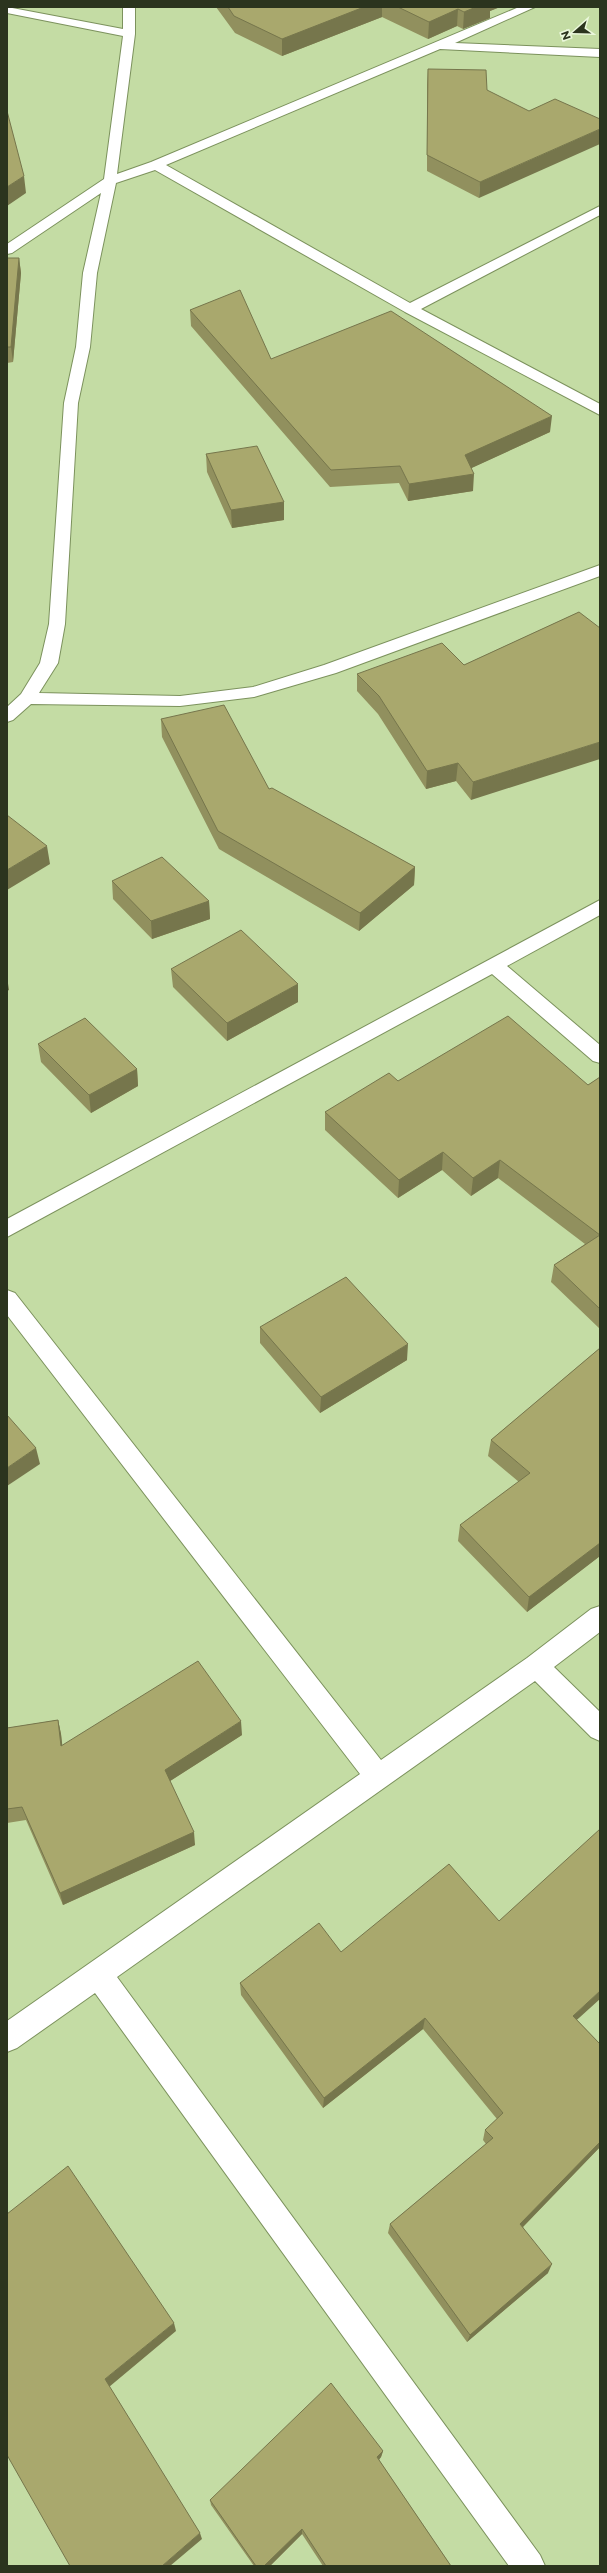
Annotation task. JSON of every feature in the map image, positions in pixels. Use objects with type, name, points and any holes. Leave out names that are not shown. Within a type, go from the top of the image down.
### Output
[{"type":"street","points":[[7,716],[27,698],[49,663],[57,624],[71,403],[83,347],[90,273],[110,181],[129,34],[130,7]]},
{"type":"street","points":[[10,244],[110,181],[156,165],[529,7]]},
{"type":"street","points":[[7,9],[129,34]]},
{"type":"street","points":[[437,45],[600,53]]},
{"type":"street","points":[[156,165],[410,308],[600,410]]},
{"type":"street","points":[[410,308],[600,210]]},
{"type":"street","points":[[27,698],[180,701],[254,692],[330,669],[600,570]]},
{"type":"street","points":[[7,1229],[494,966],[600,907]]},
{"type":"street","points":[[494,966],[600,1056]]},
{"type":"street","points":[[7,1299],[378,1777]]},
{"type":"street","points":[[7,2038],[536,1666],[600,1617]]},
{"type":"street","points":[[536,1666],[600,1729]]},
{"type":"street","points":[[98,1974],[529,2566]]},
{"type":"building","points":[[228,7],[364,7],[282,39],[234,16]]},
{"type":"building","points":[[398,7],[476,7],[464,12],[458,9],[429,22]]},
{"type":"building","points":[[428,69],[486,70],[487,90],[529,111],[555,99],[600,119],[600,129],[480,182],[427,155]]},
{"type":"building","points":[[7,111],[24,176],[7,187]]},
{"type":"building","points":[[7,258],[19,258],[11,347],[7,347]]},
{"type":"building","points":[[240,290],[271,359],[391,311],[552,416],[465,455],[474,474],[409,484],[400,466],[331,470],[190,310]]},
{"type":"building","points":[[257,446],[284,502],[231,510],[206,454]]},
{"type":"building","points":[[579,612],[600,628],[600,742],[473,782],[458,763],[427,771],[379,696],[357,674],[442,643],[464,665]]},
{"type":"building","points":[[224,705],[269,789],[272,788],[415,867],[360,913],[218,831],[161,719]]},
{"type":"building","points":[[7,815],[47,846],[7,870]]},
{"type":"building","points":[[162,857],[209,901],[151,921],[112,881]]},
{"type":"building","points":[[241,930],[298,984],[227,1023],[171,969]]},
{"type":"building","points":[[508,1016],[588,1085],[600,1077],[600,1235],[500,1160],[473,1178],[443,1152],[399,1180],[325,1112],[389,1073],[398,1081]]},
{"type":"building","points":[[85,1018],[137,1069],[89,1095],[38,1044]]},
{"type":"building","points":[[600,1235],[600,1309],[554,1265]]},
{"type":"building","points":[[346,1277],[408,1344],[321,1397],[260,1327]]},
{"type":"building","points":[[600,1348],[600,1543],[529,1597],[460,1525],[530,1473],[491,1440]]},
{"type":"building","points":[[7,1415],[36,1448],[7,1468]]},
{"type":"building","points":[[198,1661],[241,1721],[165,1770],[194,1832],[60,1893],[22,1807],[7,1809],[7,1728],[58,1720],[61,1746]]},
{"type":"building","points":[[600,1829],[600,1991],[573,2016],[600,2044],[600,2142],[520,2224],[552,2264],[470,2335],[390,2224],[493,2138],[485,2130],[503,2113],[425,2018],[324,2098],[240,1983],[319,1923],[341,1952],[449,1864],[499,1921]]},
{"type":"building","points":[[68,2166],[174,2323],[105,2379],[200,2533],[162,2566],[70,2566],[7,2455],[7,2214]]},
{"type":"building","points":[[331,2383],[383,2451],[377,2457],[451,2566],[326,2566],[302,2529],[264,2566],[256,2566],[210,2500]]}]
